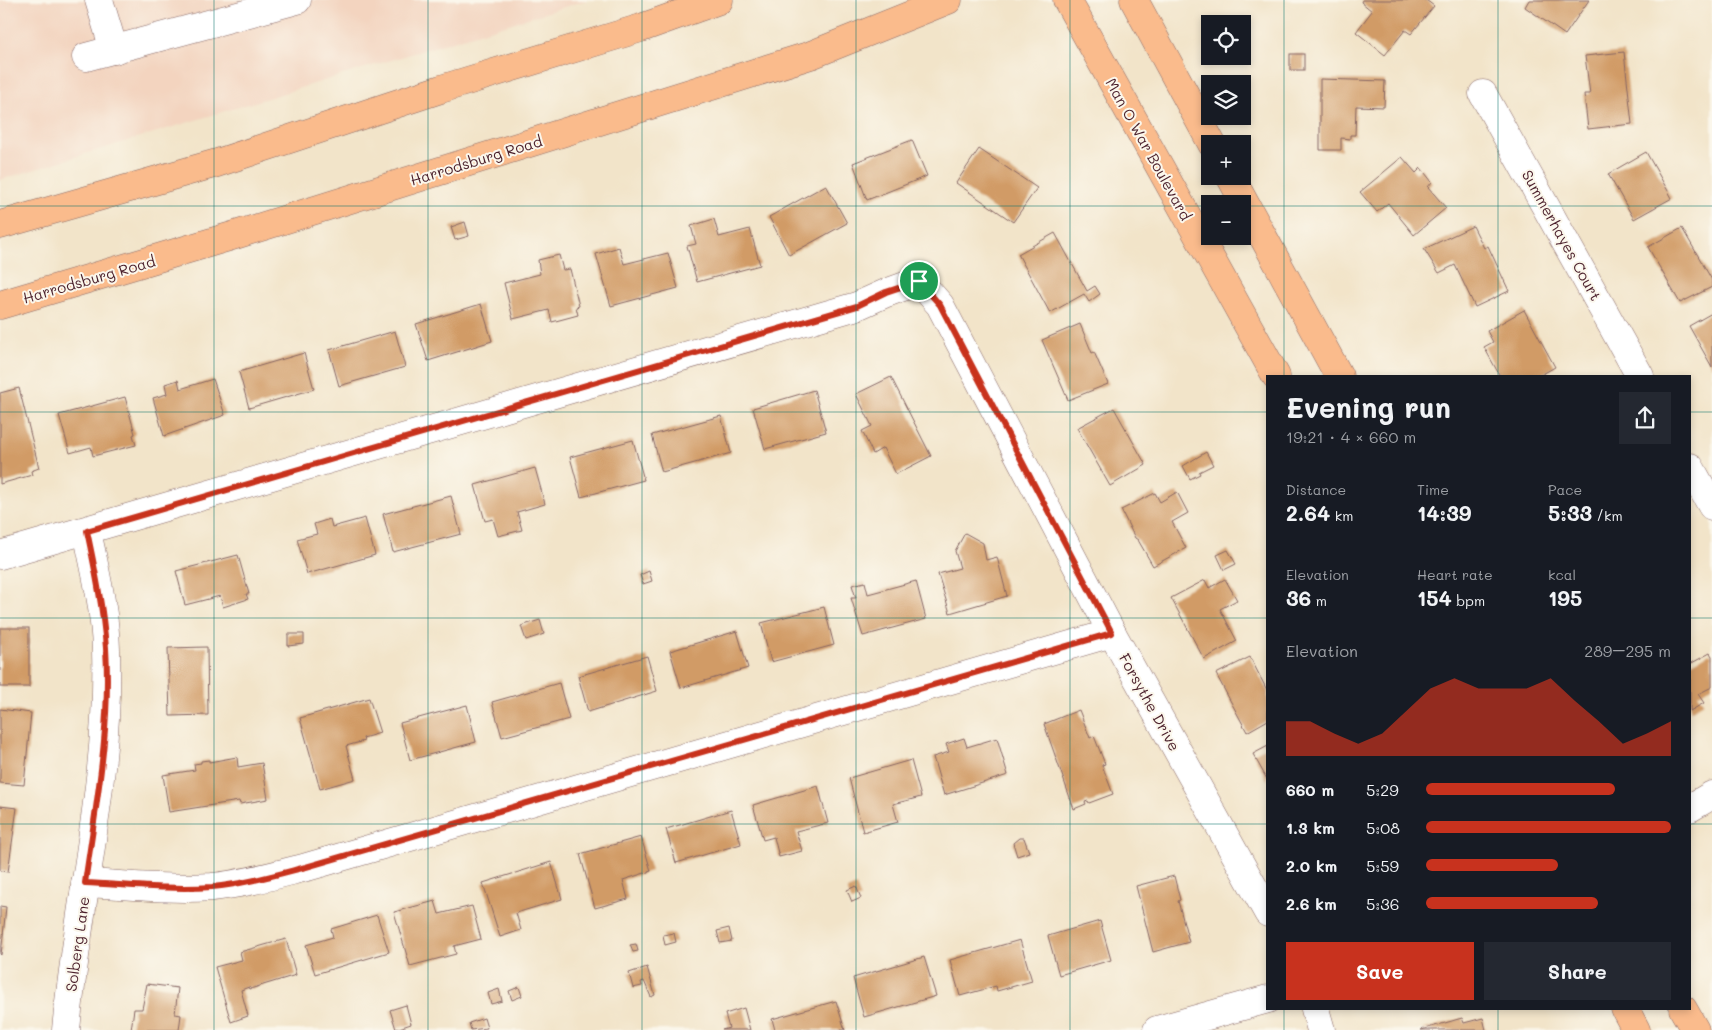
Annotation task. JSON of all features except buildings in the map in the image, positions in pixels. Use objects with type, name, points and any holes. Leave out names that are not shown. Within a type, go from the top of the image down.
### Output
[{"type":"main road","points":[[0,225],[217,163],[441,89],[641,28],[719,0]]},
{"type":"main road","name":"Harrodsburg Road","points":[[0,305],[242,234],[811,55],[948,0]]},
{"type":"main road","name":"Man O War Boulevard","points":[[1067,0],[1275,375]]},
{"type":"main road","points":[[1134,0],[1207,135]]},
{"type":"main road","points":[[1235,185],[1338,375]]},
{"type":"main road","points":[[1626,1010],[1636,1030]]},
{"type":"main road","points":[[1684,1010],[1694,1030]]},
{"type":"street","points":[[99,0],[114,50]]},
{"type":"street","points":[[86,57],[297,0]]},
{"type":"street","name":"Summerhayes Court","points":[[1483,94],[1639,375]]},
{"type":"street","name":"Forsythe Drive","points":[[0,555],[857,306],[886,292],[919,281],[940,305],[1112,633],[1266,909]]},
{"type":"street","points":[[1691,469],[1712,506]]},
{"type":"street","name":"Solberg Lane","points":[[66,1030],[101,769],[106,701],[106,648],[101,597],[87,531]]},
{"type":"street","points":[[85,883],[212,887],[246,882],[306,867],[1112,633]]},
{"type":"street","points":[[1691,807],[1712,795]]},
{"type":"street","points":[[1157,1030],[1266,1000]]},
{"type":"street","points":[[1315,1010],[1321,1030]]},
{"type":"shaded area","points":[[0,0],[587,0],[0,180]]},
{"type":"route","points":[[919,281],[940,305],[1112,633],[306,867],[246,882],[212,887],[85,883],[101,769],[106,701],[106,648],[101,597],[87,531],[857,306],[886,292],[919,281]]}]
